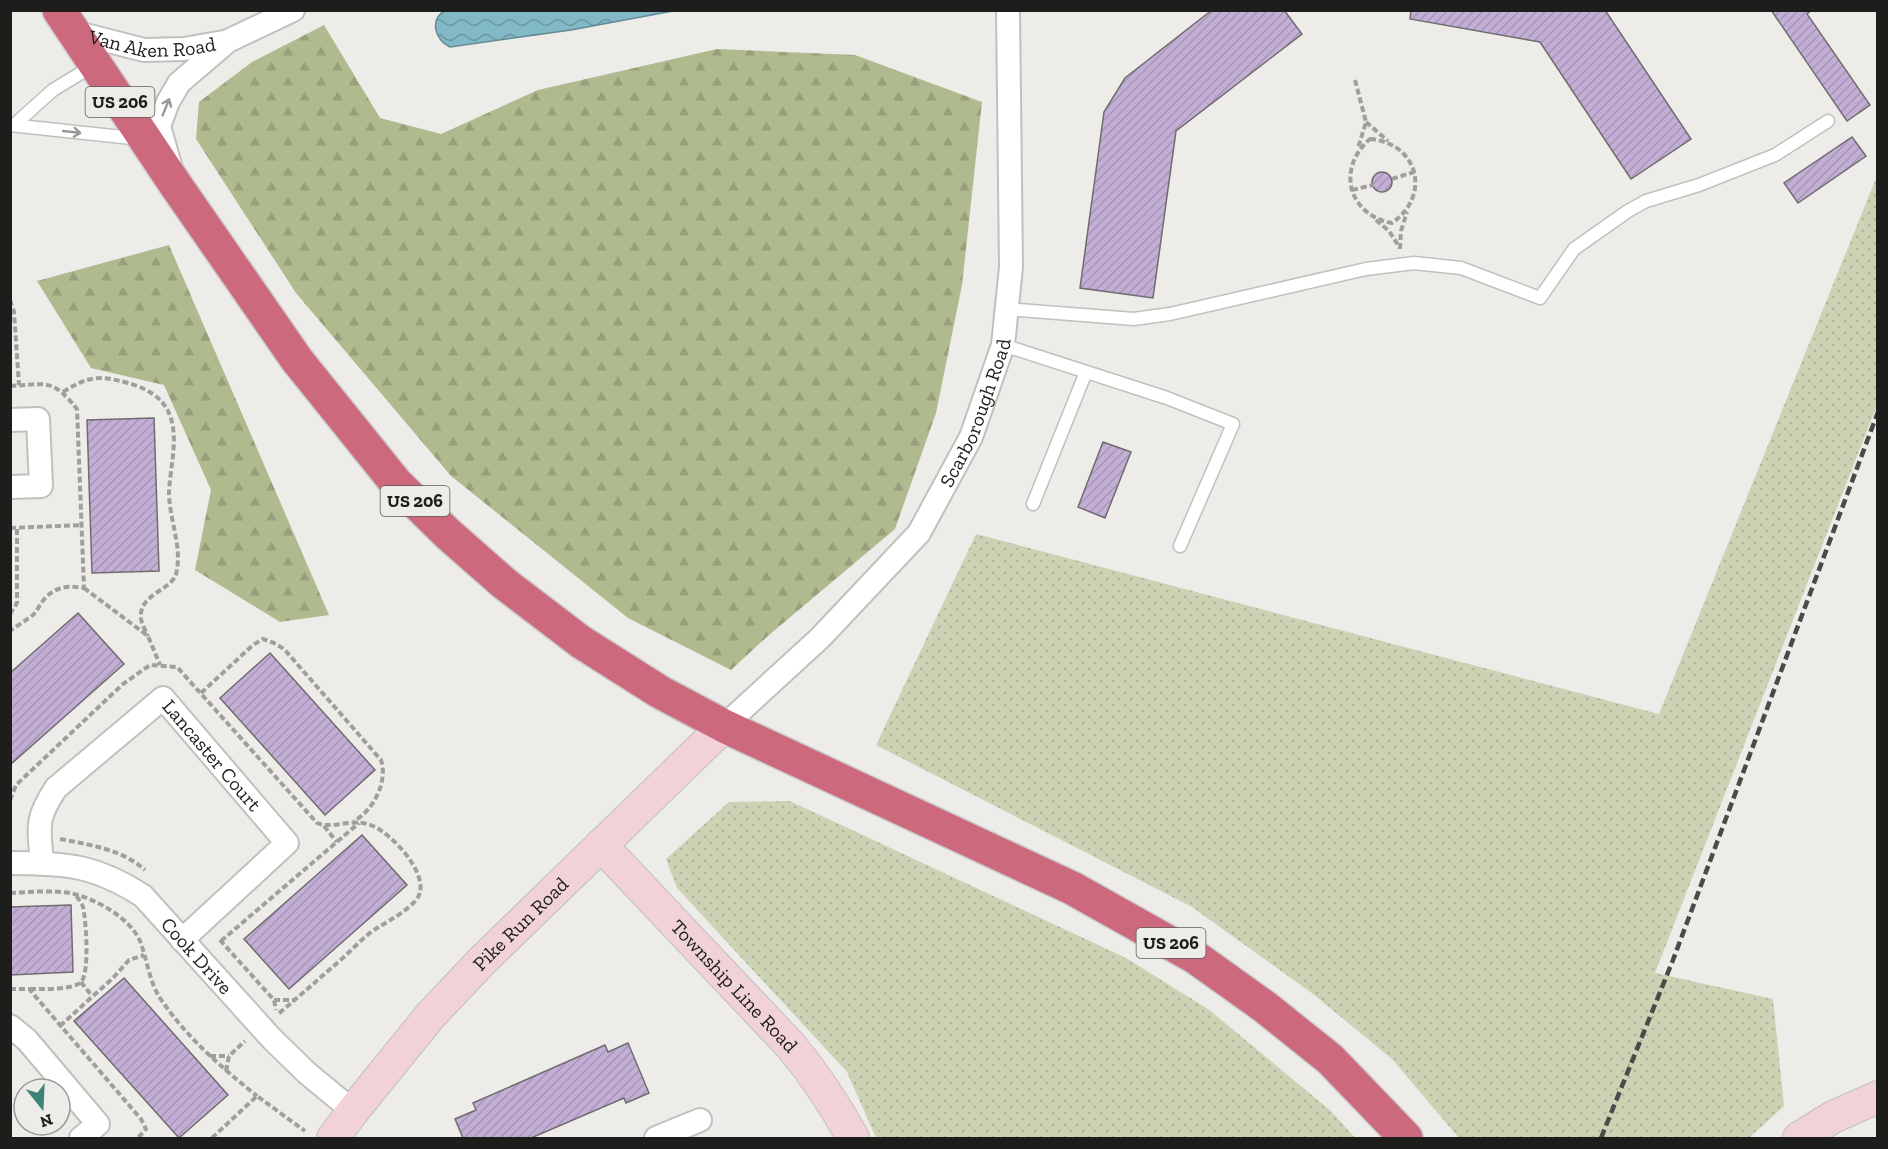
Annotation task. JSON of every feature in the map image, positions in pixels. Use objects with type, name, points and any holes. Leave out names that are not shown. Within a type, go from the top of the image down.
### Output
[{"type":"highway","name":"US 206","points":[[67,21],[145,140],[297,360],[396,483],[448,534],[505,584],[581,642],[660,692],[724,726],[1072,888],[1195,957],[1265,1007],[1330,1059],[1406,1138]]},
{"type":"street","name":"Van Aken Road","points":[[175,184],[159,126],[168,102],[179,83],[228,41],[293,10]]},
{"type":"street","name":"Scarborough Road","points":[[724,726],[820,638],[919,533],[971,436],[1003,345],[1011,267],[1008,10]]},
{"type":"street","name":"Van Aken Road","points":[[67,21],[144,50],[184,49],[228,41]]},
{"type":"street","points":[[10,420],[38,418],[41,486],[10,487]]},
{"type":"street","name":"Lancaster Court","points":[[42,862],[39,822],[44,807],[56,788],[163,698],[287,843],[182,940]]},
{"type":"street","name":"Pike Run Road","points":[[319,1135],[353,1111],[430,1016],[482,961],[724,726]]},
{"type":"street","name":"Township Line Road","points":[[601,845],[791,1046],[814,1073],[853,1138]]},
{"type":"street","name":"Cook Drive","points":[[10,863],[60,863],[95,871],[118,880],[143,896],[272,1039],[307,1073],[353,1111]]},
{"type":"street","points":[[10,1026],[27,1040],[98,1124],[81,1138]]},
{"type":"street","points":[[1799,1138],[1833,1117],[1878,1097]]},
{"type":"street","points":[[656,1138],[700,1120]]},
{"type":"lane","points":[[12,125],[53,90],[95,64]]},
{"type":"lane","points":[[1007,309],[1134,319],[1170,314],[1366,269],[1414,263],[1461,268],[1540,298],[1574,249],[1628,211],[1646,201],[1700,185],[1774,155],[1828,121]]},
{"type":"lane","points":[[12,125],[145,140]]},
{"type":"lane","points":[[1003,345],[1167,398],[1233,423],[1180,546]]},
{"type":"lane","points":[[1033,504],[1086,372]]},
{"type":"path","points":[[1355,80],[1366,122],[1350,178],[1352,190],[1363,209],[1389,231],[1400,251],[1401,231],[1416,188],[1414,172],[1408,158],[1366,122]]},
{"type":"path","points":[[1355,156],[1370,139],[1391,144]]},
{"type":"path","points":[[1392,179],[1414,172]]},
{"type":"path","points":[[1352,190],[1373,185]]},
{"type":"path","points":[[1372,216],[1392,223],[1408,208]]},
{"type":"path","points":[[10,300],[14,312],[19,385]]},
{"type":"path","points":[[63,392],[84,379],[110,378],[136,385],[157,396],[168,409],[174,426],[169,494],[172,523],[178,548],[177,572],[175,578],[154,593],[142,610],[141,620],[160,665]]},
{"type":"path","points":[[10,386],[51,385],[63,392],[76,409],[84,588]]},
{"type":"path","points":[[10,528],[82,525]]},
{"type":"path","points":[[10,614],[17,603],[17,528]]},
{"type":"path","points":[[10,631],[35,614],[52,592],[61,587],[73,586],[84,588],[148,636]]},
{"type":"path","points":[[201,693],[253,645],[263,639],[284,649],[381,759],[385,771],[380,788],[370,807],[353,821]]},
{"type":"path","points":[[221,941],[359,823]]},
{"type":"path","points":[[323,825],[337,842]]},
{"type":"path","points":[[10,893],[55,892],[76,895],[108,908],[129,923],[140,941],[158,996],[180,1024],[209,1056],[257,1096],[319,1135]]},
{"type":"path","points":[[10,989],[72,986],[81,982],[85,974],[87,952],[83,906],[76,895]]},
{"type":"path","points":[[218,934],[221,941],[274,1000],[275,1017]]},
{"type":"path","points":[[60,1026],[114,977],[129,960],[144,956]]},
{"type":"path","points":[[81,982],[92,996]]},
{"type":"path","points":[[29,989],[141,1119],[146,1129],[138,1138]]},
{"type":"path","points":[[274,1000],[295,1000]]},
{"type":"path","points":[[226,1071],[229,1056],[248,1039]]},
{"type":"path","points":[[209,1056],[229,1056]]},
{"type":"path","points":[[212,1138],[257,1096]]},
{"type":"green space","points":[[324,25],[380,118],[441,134],[538,90],[717,49],[855,55],[982,102],[962,285],[936,413],[895,529],[731,670],[628,618],[451,476],[296,293],[196,139],[199,102],[252,62]]},
{"type":"green space","points":[[1877,176],[1877,405],[1655,973],[1773,999],[1784,1106],[1749,1138],[1459,1138],[1392,1059],[1313,994],[1192,907],[876,745],[976,534],[1659,714]]},
{"type":"green space","points":[[169,245],[329,615],[280,622],[195,570],[211,490],[164,385],[91,368],[37,281]]},
{"type":"green space","points":[[790,801],[1126,958],[1208,1009],[1331,1111],[1355,1138],[876,1138],[847,1072],[677,888],[666,859],[729,802]]},
{"type":"water","points":[[445,11],[673,11],[571,30],[450,47],[441,40],[436,29],[437,19]]},
{"type":"building","points":[[1212,10],[1284,10],[1302,34],[1176,131],[1153,298],[1080,288],[1104,112],[1125,78]]},
{"type":"building","points":[[1411,10],[1605,10],[1691,139],[1631,179],[1540,42],[1410,19]]},
{"type":"building","points":[[1771,10],[1812,10],[1807,14],[1870,105],[1847,121]]},
{"type":"building","points":[[1852,137],[1866,156],[1798,203],[1784,183]]},
{"type":"building","points":[[1378,172],[1386,172],[1392,178],[1392,186],[1386,192],[1378,192],[1372,186],[1372,178]]},
{"type":"building","points":[[154,418],[159,571],[92,573],[87,420]]},
{"type":"building","points":[[1103,442],[1131,452],[1105,518],[1078,507]]},
{"type":"building","points":[[78,613],[124,664],[10,765],[10,673]]},
{"type":"building","points":[[270,653],[375,770],[325,815],[220,698]]},
{"type":"building","points":[[362,835],[407,885],[289,989],[244,939]]},
{"type":"building","points":[[71,905],[73,972],[10,975],[10,907]]},
{"type":"building","points":[[124,978],[228,1095],[179,1138],[74,1021]]},
{"type":"building","points":[[628,1043],[649,1093],[626,1103],[624,1098],[531,1138],[463,1138],[455,1119],[476,1110],[473,1103],[605,1045],[608,1052]]},
{"type":"railway","points":[[1601,1138],[1673,960],[1878,412]]}]
